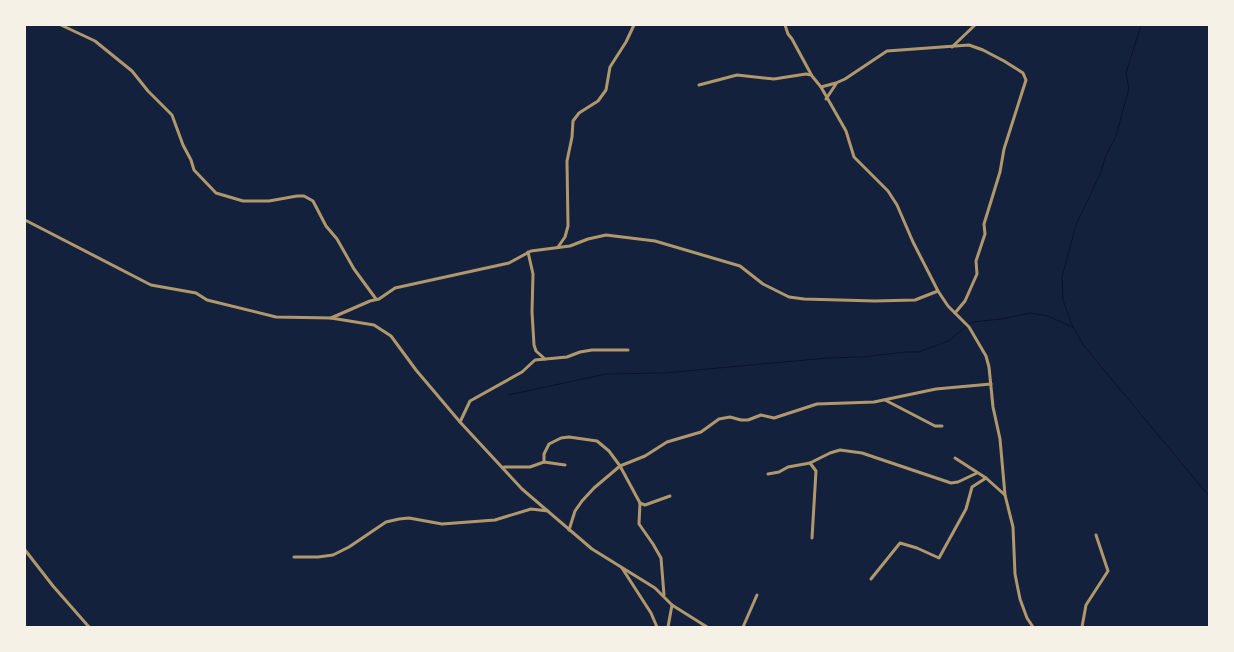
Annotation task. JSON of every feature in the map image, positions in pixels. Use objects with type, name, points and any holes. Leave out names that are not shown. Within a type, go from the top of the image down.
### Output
[{"type":"street","points":[[61,25],[95,41],[132,71],[148,91],[172,115],[194,170],[216,193],[243,201],[269,201],[297,196],[304,196],[313,201],[326,226],[337,239],[354,269],[376,299]]},
{"type":"street","points":[[557,247],[565,237],[568,226],[567,161],[573,121],[579,113],[598,101],[606,90],[610,67],[634,25]]},
{"type":"street","points":[[785,25],[788,34],[846,132],[854,157],[883,184],[897,205],[938,291],[969,327],[987,360],[993,407],[1000,439],[1006,495],[1014,527],[1015,574],[1027,618],[1033,627]]},
{"type":"street","points":[[952,47],[976,25]]},
{"type":"street","points":[[820,87],[836,83],[888,51],[969,45],[983,50],[1023,72],[1026,80],[1004,150],[1000,172],[984,224],[985,236],[976,261],[978,274],[966,299],[955,313]]},
{"type":"street","points":[[699,85],[737,75],[774,79],[806,74],[812,76]]},
{"type":"street","points":[[826,99],[836,83]]},
{"type":"street","points":[[25,220],[151,285],[196,293],[207,300],[276,317],[331,318],[382,326],[416,370],[484,450],[503,467],[522,489],[592,549],[655,588],[672,605],[707,627]]},
{"type":"street","points":[[331,318],[337,314],[379,299],[395,288],[509,263],[536,249],[570,246],[588,238],[606,235],[651,240],[740,266],[763,284],[789,296],[804,299],[915,300],[938,291]]},
{"type":"street","points":[[528,252],[533,274],[532,312],[534,344],[536,352],[545,360]]},
{"type":"street","points":[[460,422],[470,401],[522,372],[535,360],[567,357],[592,350],[628,350]]},
{"type":"street","points":[[569,530],[582,501],[598,484],[620,466],[645,456],[667,442],[701,432],[714,421],[724,417],[748,420],[764,415],[774,418],[817,404],[850,404],[884,400],[936,389],[991,384]]},
{"type":"street","points":[[884,400],[935,426],[942,426]]},
{"type":"street","points":[[544,462],[544,454],[549,444],[561,438],[569,437],[597,441],[608,451],[620,466],[640,504],[639,524],[661,558],[664,596]]},
{"type":"street","points":[[768,474],[779,472],[788,467],[810,463],[840,450],[862,453],[951,482],[958,482],[976,473]]},
{"type":"street","points":[[955,458],[986,478],[1006,495]]},
{"type":"street","points":[[503,467],[530,467],[544,462],[565,465]]},
{"type":"street","points":[[810,463],[816,471],[812,538]]},
{"type":"street","points":[[871,579],[900,543],[939,558],[966,508],[972,487],[986,478]]},
{"type":"street","points":[[640,504],[645,505],[670,496]]},
{"type":"street","points":[[294,557],[318,558],[333,555],[349,547],[386,522],[399,519],[409,518],[442,524],[495,520],[531,509],[549,512]]},
{"type":"street","points":[[1082,627],[1086,605],[1108,571],[1096,535]]},
{"type":"street","points":[[25,550],[90,627]]},
{"type":"street","points":[[622,568],[651,613],[657,627]]},
{"type":"street","points":[[743,627],[757,595]]},
{"type":"street","points":[[668,627],[672,605]]},
{"type":"waterway","points":[[1141,25],[1126,73],[1129,88],[1116,136],[1076,225],[1062,277],[1063,300],[1071,323],[1084,346],[1209,496]]},
{"type":"waterway","points":[[508,395],[606,374],[664,373],[919,352],[948,341],[972,322],[1030,313],[1048,316],[1074,328]]}]
